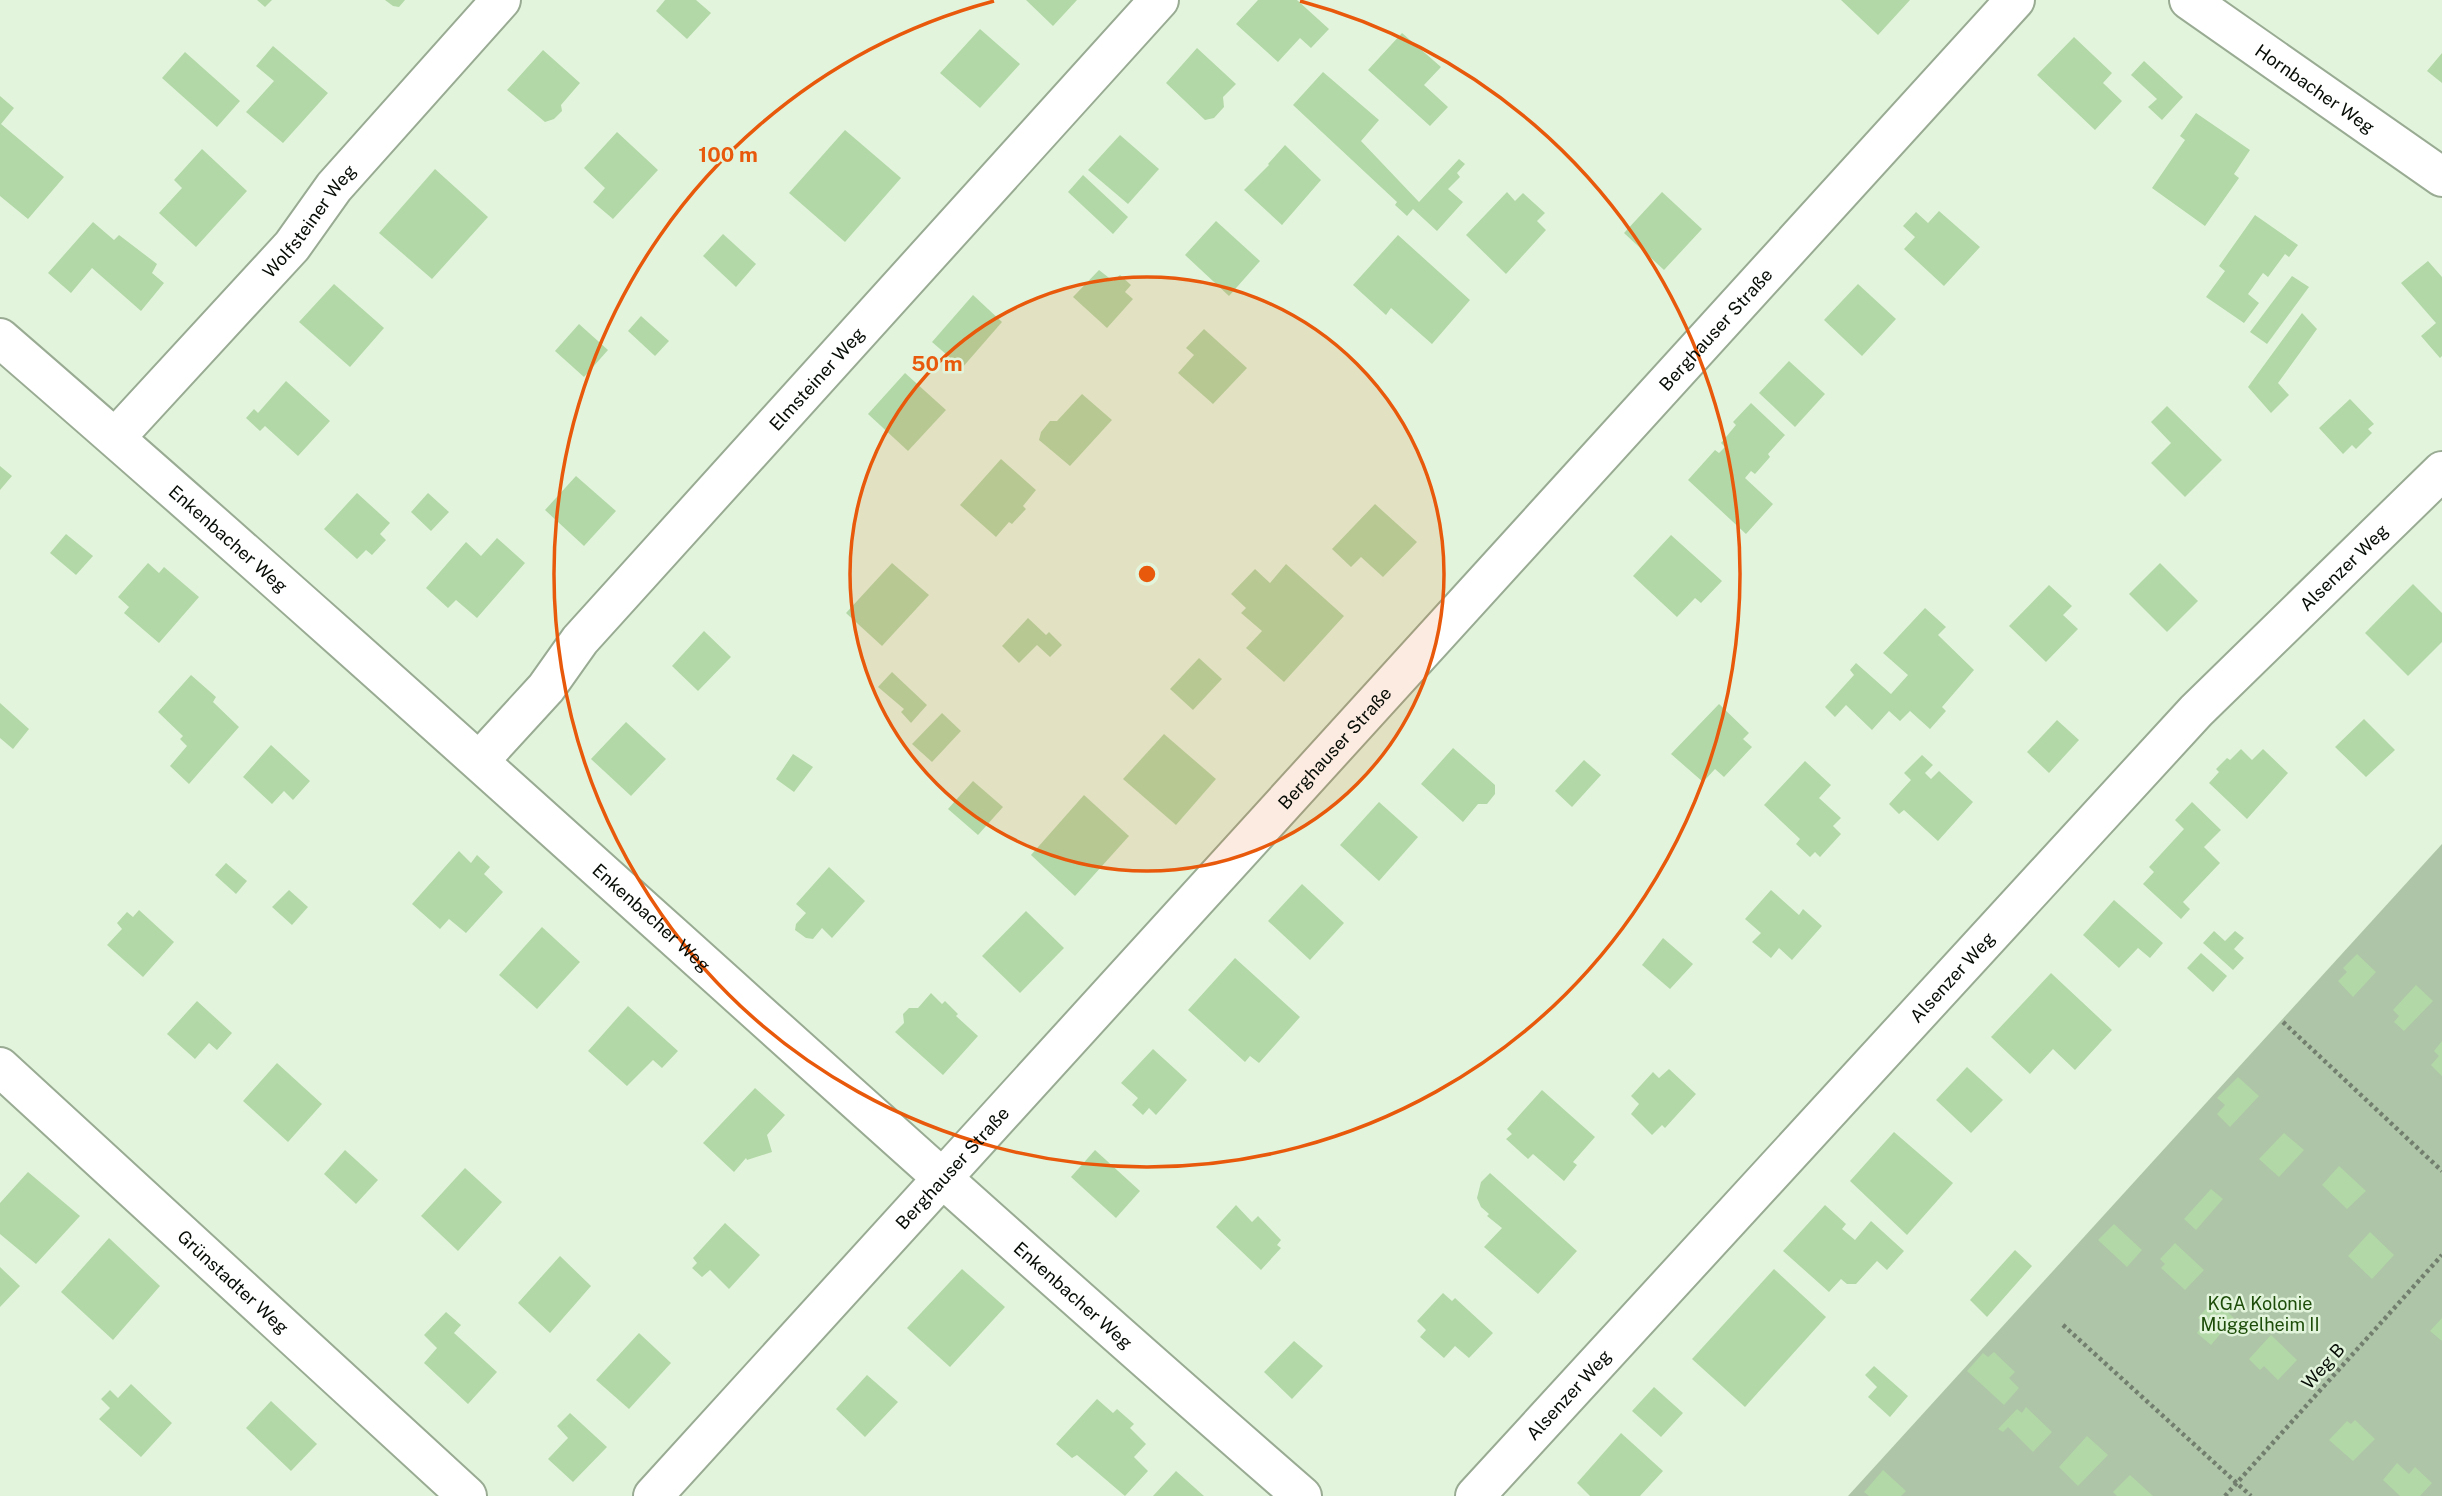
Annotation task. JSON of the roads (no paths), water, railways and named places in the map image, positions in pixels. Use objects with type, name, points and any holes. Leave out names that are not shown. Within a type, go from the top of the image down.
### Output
[{"type":"street","name":"Wolfsteiner Weg","points":[[116,437],[292,247],[334,187],[501,0]]},
{"type":"street","name":"Elmsteiner Weg","points":[[480,760],[546,688],[580,640],[1158,0]]},
{"type":"street","name":"Berghauser Straße","points":[[653,1496],[2015,0]]},
{"type":"street","name":"Hornbacher Weg","points":[[2189,0],[2442,177]]},
{"type":"street","name":"Enkenbacher Weg","points":[[0,338],[116,437],[480,760],[1302,1496]]},
{"type":"street","name":"Alsenzer Weg","points":[[1475,1496],[2196,711],[2442,471]]},
{"type":"street","name":"Grünstadter Weg","points":[[0,1067],[467,1496]]},
{"type":"park label","name":"KGA Kolonie Müggelheim II","points":[[2260,1313]]}]
